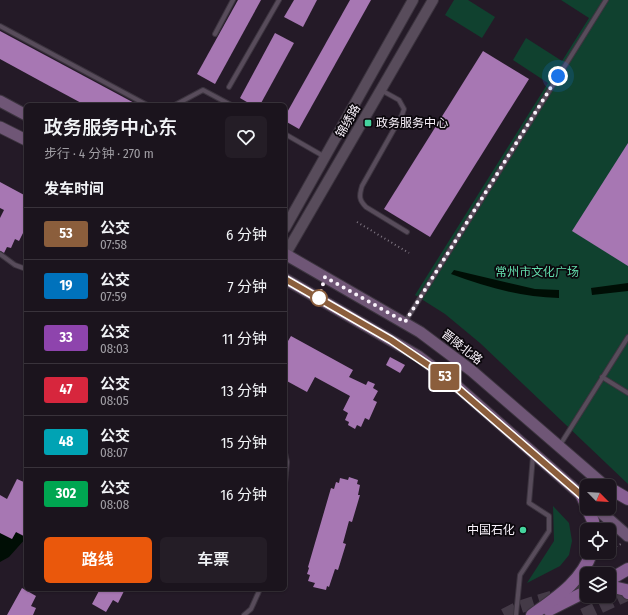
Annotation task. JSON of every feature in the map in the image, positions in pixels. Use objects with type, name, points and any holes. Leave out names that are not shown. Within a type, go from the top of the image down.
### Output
[{"type":"main road","points":[[0,101],[24,113]]},
{"type":"main road","points":[[0,126],[24,139]]},
{"type":"main road","name":"晋陵北路","points":[[287,256],[405,322],[472,371],[597,479]]},
{"type":"main road","points":[[287,280],[418,356],[451,381],[534,453],[580,497]]},
{"type":"main road","points":[[616,493],[628,499]]},
{"type":"main road","points":[[616,495],[628,505]]},
{"type":"main road","points":[[602,515],[625,540]]},
{"type":"main road","points":[[532,615],[571,586],[587,566],[590,559]]},
{"type":"main road","points":[[616,576],[628,569]]},
{"type":"main road","points":[[616,588],[626,590],[628,593]]},
{"type":"main road","points":[[538,615],[580,594]]},
{"type":"street","name":"锦绣路","points":[[287,225],[413,0]]},
{"type":"street","name":"锦绣路","points":[[287,252],[434,0]]},
{"type":"lane","points":[[214,34],[233,0]]},
{"type":"lane","points":[[229,88],[279,0]]},
{"type":"lane","points":[[405,322],[606,0]]},
{"type":"lane","points":[[0,26],[143,103]]},
{"type":"lane","points":[[178,103],[203,90],[227,103]]},
{"type":"lane","points":[[381,90],[399,100],[404,109],[362,186],[359,196],[361,202],[366,207],[407,232]]},
{"type":"lane","points":[[287,135],[326,157]]},
{"type":"lane","points":[[0,254],[15,265],[24,268]]},
{"type":"lane","points":[[559,446],[628,337]]},
{"type":"lane","points":[[602,378],[628,393]]},
{"type":"lane","points":[[516,615],[520,575],[549,531],[549,516],[529,503],[534,453]]},
{"type":"lane","points":[[244,615],[251,609],[259,591]]},
{"type":"path","points":[[357,222],[409,253]]},
{"type":"path","points":[[616,546],[625,540]]},
{"type":"green space","points":[[454,0],[468,0],[495,17],[482,38],[445,15]]},
{"type":"green space","name":"常州市文化广场","points":[[561,0],[628,0],[628,484],[480,343],[445,314],[415,295],[548,83],[513,60],[526,38],[562,61],[589,18]]},
{"type":"green space","points":[[553,506],[569,523],[572,541],[569,555],[560,566],[527,583],[554,541]]},
{"type":"shaded area","points":[[454,270],[535,289],[559,290],[559,298],[531,296],[491,287],[451,274]]},
{"type":"shaded area","points":[[628,283],[628,291],[592,295],[591,288]]},
{"type":"shaded area","points":[[16,532],[24,537],[24,540],[9,557],[0,562],[0,533],[12,539]]},
{"type":"building","points":[[238,0],[261,0],[215,84],[197,74]]},
{"type":"building","points":[[294,0],[317,0],[303,27],[284,17]]},
{"type":"building","points":[[350,0],[371,0],[299,129],[287,122],[287,112]]},
{"type":"building","points":[[0,31],[134,103],[81,103],[0,59]]},
{"type":"building","points":[[275,33],[294,43],[261,103],[249,103],[240,98]]},
{"type":"building","points":[[483,51],[529,79],[430,237],[384,209]]},
{"type":"building","points":[[628,143],[628,266],[572,231]]},
{"type":"building","points":[[0,182],[24,195],[24,231],[19,241],[15,239],[11,248],[7,247],[4,253],[0,251],[0,218],[4,210],[0,208]]},
{"type":"building","points":[[291,336],[353,370],[349,377],[366,385],[368,381],[375,384],[373,388],[378,391],[373,400],[377,402],[369,420],[365,418],[361,427],[357,425],[355,429],[348,425],[349,422],[345,420],[348,413],[343,410],[350,396],[315,377],[307,392],[287,381],[287,343]]},
{"type":"building","points":[[390,357],[405,365],[400,373],[386,365]]},
{"type":"building","points":[[349,477],[358,480],[357,484],[360,485],[358,495],[360,495],[352,522],[349,521],[343,543],[346,544],[338,570],[335,569],[329,587],[327,586],[326,590],[313,587],[315,583],[308,581],[310,575],[307,574],[308,567],[331,488],[334,489],[336,482],[339,483],[340,478],[348,480]]},
{"type":"building","points":[[17,479],[24,482],[24,536],[16,532],[12,539],[0,533],[0,495],[7,499]]},
{"type":"building","points":[[22,588],[24,591],[27,591],[36,596],[31,606],[36,608],[33,615],[7,615]]},
{"type":"building","points":[[99,591],[124,591],[118,603],[113,600],[106,612],[92,604]]},
{"type":"tunnel","points":[[504,615],[520,607],[580,588]]},
{"type":"tunnel","points":[[583,615],[628,594]]},
{"type":"bus line","name":"53","points":[[287,280],[418,356],[451,381],[580,494]]},
{"type":"place","name":"政务服务中心","points":[[368,123]]},
{"type":"place","name":"中国石化","points":[[523,530]]},
{"type":"route","points":[[319,298],[325,277],[405,322],[558,76]]}]
